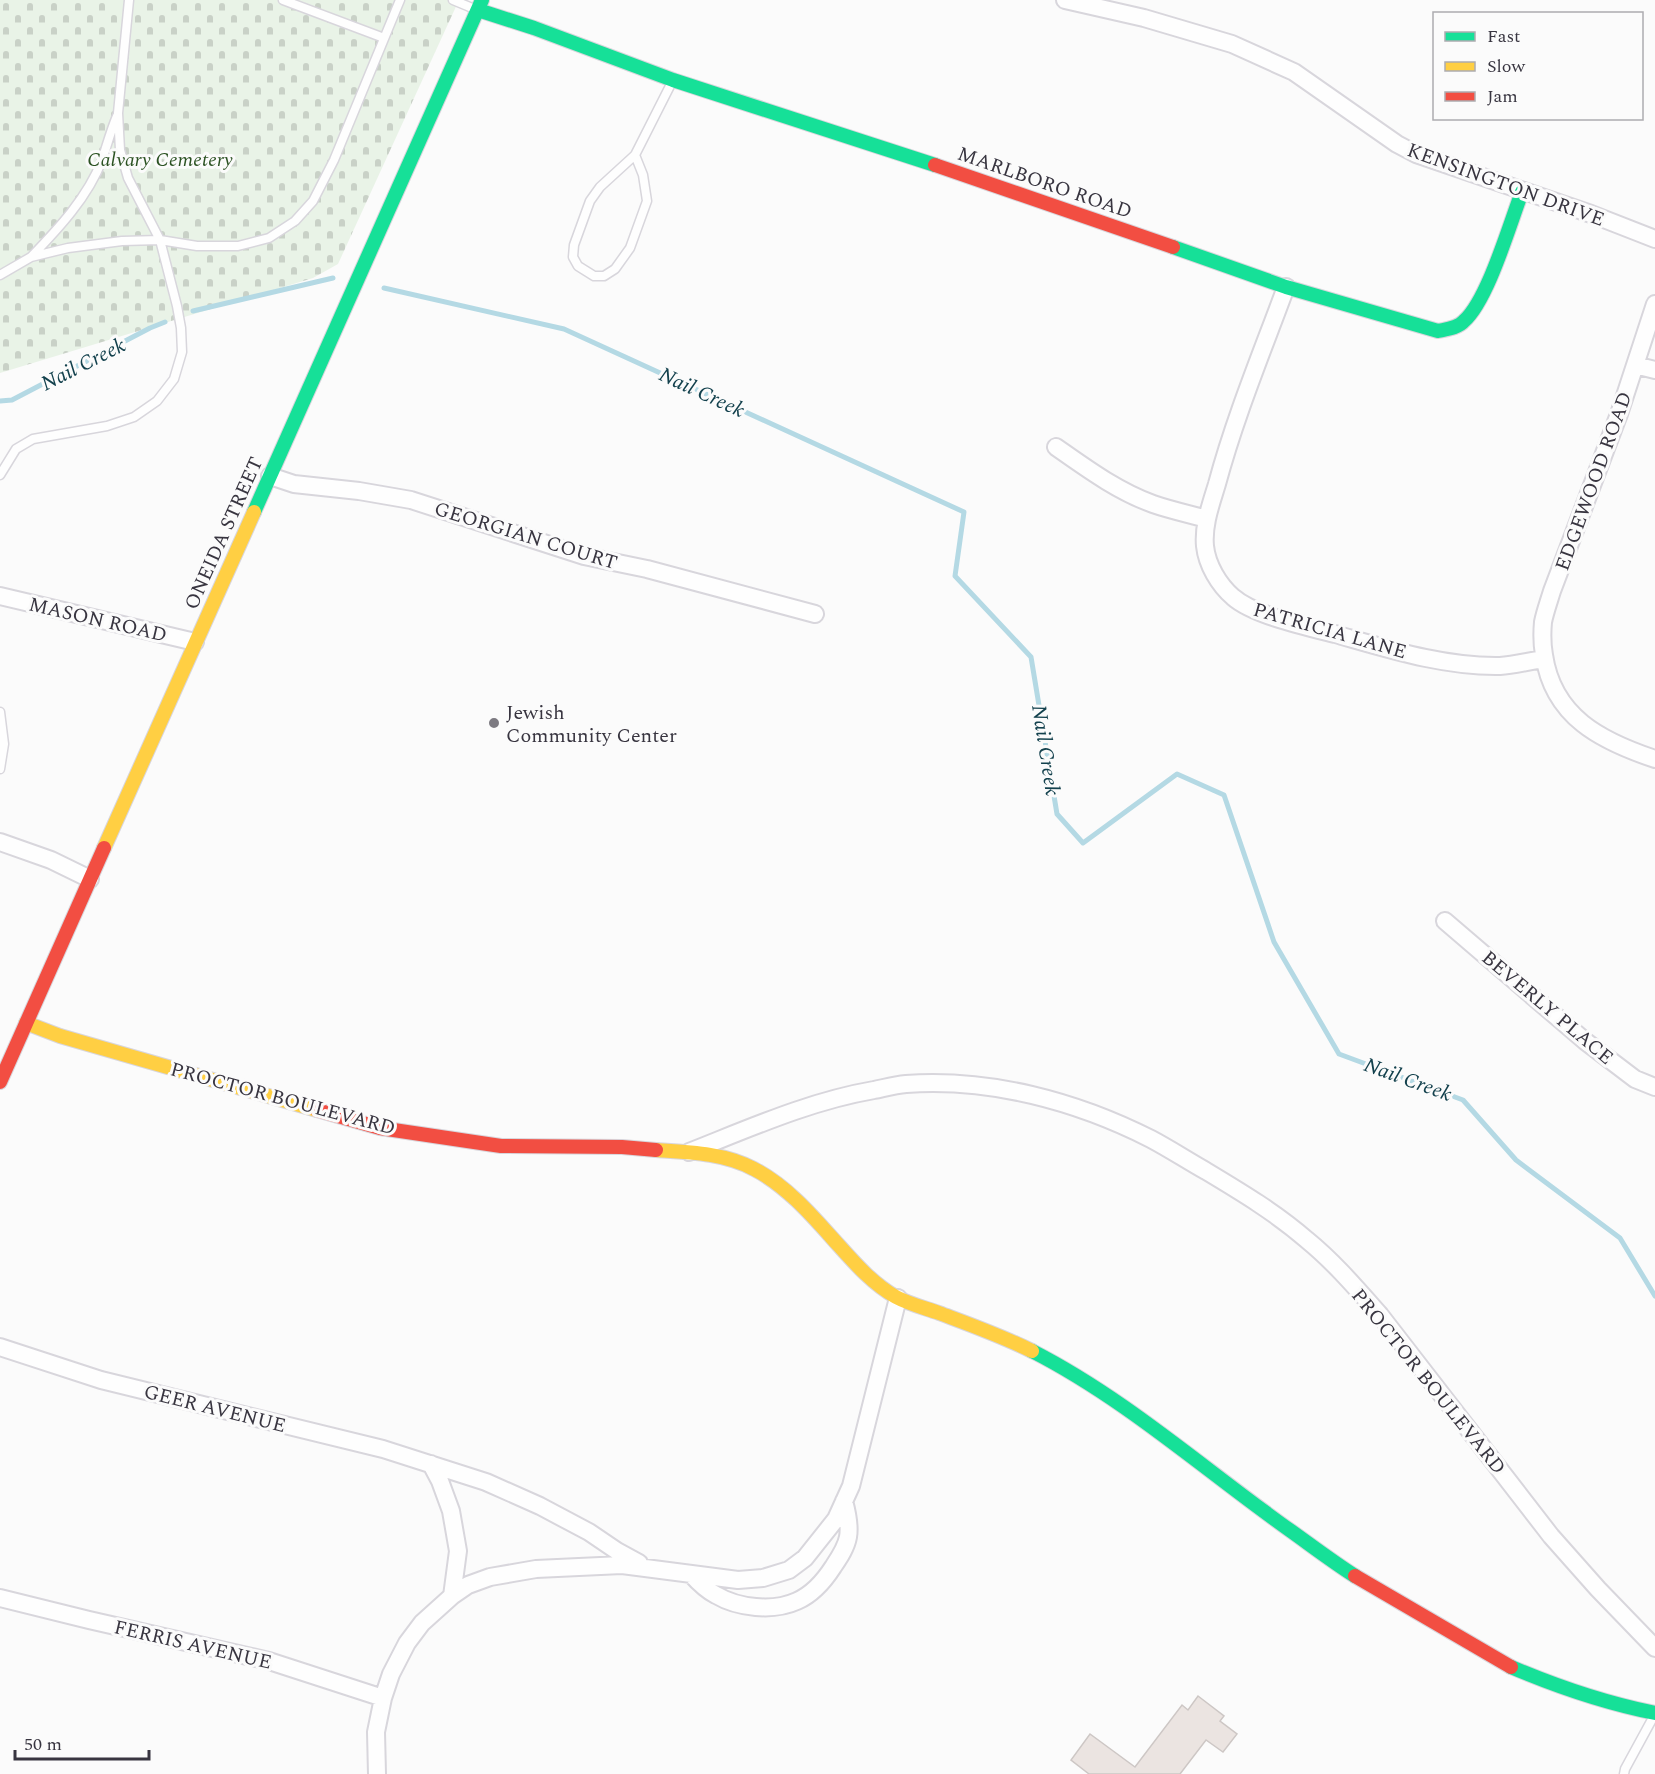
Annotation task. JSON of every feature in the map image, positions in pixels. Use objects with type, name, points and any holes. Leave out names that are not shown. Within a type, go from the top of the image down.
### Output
[{"type":"street","name":"KENSINGTON DRIVE","points":[[1065,0],[1144,18],[1232,44],[1294,72],[1397,144],[1416,154],[1591,214],[1655,239]]},
{"type":"street","name":"MARLBORO ROAD","points":[[480,5],[534,28],[674,80],[980,179],[1286,287],[1438,332],[1463,324],[1471,315],[1483,293],[1522,192]]},
{"type":"street","name":"ONEIDA STREET","points":[[0,1082],[480,5]]},
{"type":"street","name":"PATRICIA LANE","points":[[1286,287],[1225,452],[1207,519],[1205,545],[1213,573],[1231,596],[1246,607],[1387,649],[1459,664],[1501,666],[1545,659]]},
{"type":"street","name":"EDGEWOOD ROAD","points":[[1655,304],[1619,414],[1552,591],[1543,621],[1542,642],[1546,669],[1555,693],[1567,710],[1581,723],[1625,749],[1655,759]]},
{"type":"street","points":[[1635,365],[1655,370]]},
{"type":"street","points":[[1056,447],[1121,490],[1152,504],[1207,519]]},
{"type":"street","name":"GEORGIAN COURT","points":[[270,476],[294,484],[359,491],[411,500],[584,556],[647,569],[815,614]]},
{"type":"street","name":"MASON ROAD","points":[[0,596],[195,642]]},
{"type":"street","points":[[0,842],[51,860],[90,879]]},
{"type":"street","name":"BEVERLY PLACE","points":[[1445,921],[1585,1041],[1635,1080],[1655,1087]]},
{"type":"street","name":"PROCTOR BOULEVARD","points":[[26,1023],[60,1036],[380,1128],[501,1146],[622,1147],[690,1152],[724,1158],[753,1168],[777,1183],[815,1219],[857,1266],[880,1286],[898,1298],[1002,1336],[1061,1366],[1139,1418],[1344,1569],[1508,1666],[1548,1683],[1619,1706],[1655,1713]]},
{"type":"street","name":"PROCTOR BOULEVARD","points":[[690,1152],[780,1116],[847,1094],[904,1084],[944,1083],[995,1088],[1042,1097],[1086,1111],[1151,1139],[1252,1199],[1308,1240],[1349,1281],[1380,1315],[1551,1536],[1655,1648]]},
{"type":"street","points":[[377,1774],[376,1732],[391,1674],[406,1643],[422,1623],[468,1585],[490,1577],[536,1569],[622,1565],[738,1580],[763,1578],[789,1570],[806,1558],[836,1519],[851,1486],[898,1298]]},
{"type":"street","name":"GEER AVENUE","points":[[0,1347],[101,1380],[383,1449],[486,1482],[540,1506],[589,1532],[648,1568]]},
{"type":"street","points":[[431,1464],[451,1511],[458,1551],[452,1596]]},
{"type":"street","points":[[692,1574],[701,1585],[715,1595],[741,1604],[756,1607],[779,1607],[799,1601],[824,1580],[844,1548],[849,1526],[844,1501]]},
{"type":"street","name":"FERRIS AVENUE","points":[[0,1598],[269,1661],[383,1698]]},
{"type":"lane","points":[[0,475],[16,449],[33,439],[107,426],[134,417],[157,401],[174,379],[182,351],[177,306],[160,240],[128,178],[120,150],[118,113],[129,0]]},
{"type":"lane","points":[[283,0],[384,38]]},
{"type":"lane","points":[[31,257],[68,248],[122,241],[160,240],[197,246],[238,246],[269,238],[295,221],[313,201],[334,160],[400,0]]},
{"type":"lane","points":[[453,0],[480,5]]},
{"type":"lane","points":[[635,155],[643,175],[647,201],[630,249],[615,269],[604,276],[594,276],[578,266],[573,257],[574,245],[590,201],[600,187],[635,155],[674,80]]},
{"type":"lane","points":[[0,275],[31,257],[72,212],[102,161],[118,113]]},
{"type":"lane","points":[[0,712],[4,744],[0,769]]},
{"type":"lane","points":[[1624,1774],[1655,1713]]},
{"type":"green space","name":"Calvary Cemetery","points":[[0,0],[459,0],[338,264],[313,278],[0,373]]},
{"type":"building","points":[[1198,1696],[1224,1716],[1220,1721],[1237,1734],[1223,1752],[1206,1740],[1180,1774],[1089,1774],[1071,1760],[1090,1734],[1135,1767],[1182,1705],[1188,1710]]},
{"type":"waterway","name":"Nail Creek","points":[[193,311],[333,278]]},
{"type":"waterway","name":"Nail Creek","points":[[384,288],[564,329],[964,512],[955,576],[1031,657],[1057,814],[1083,843],[1177,774],[1224,795],[1274,942],[1339,1054],[1463,1100],[1516,1160],[1620,1238],[1655,1296]]},
{"type":"waterway","name":"Nail Creek","points":[[0,401],[12,400],[165,322]]},
{"type":"traffic: fast","points":[[254,512],[482,0]]},
{"type":"traffic: fast","points":[[478,10],[534,28],[673,80],[935,165]]},
{"type":"traffic: fast","points":[[1173,247],[1286,287],[1438,331],[1459,325],[1473,311],[1490,279],[1522,192]]},
{"type":"traffic: fast","points":[[1032,1351],[1067,1370],[1133,1413],[1259,1508],[1355,1576]]},
{"type":"traffic: fast","points":[[1511,1667],[1582,1694],[1655,1713]]},
{"type":"traffic: slow","points":[[104,848],[254,512]]},
{"type":"traffic: slow","points":[[26,1023],[60,1036],[317,1110]]},
{"type":"traffic: slow","points":[[656,1150],[719,1156],[754,1169],[776,1183],[796,1200],[862,1271],[896,1297],[1032,1351]]},
{"type":"traffic: jam","points":[[935,165],[1173,247]]},
{"type":"traffic: jam","points":[[0,1082],[104,848]]},
{"type":"traffic: jam","points":[[317,1110],[380,1128],[501,1146],[622,1147],[656,1150]]},
{"type":"traffic: jam","points":[[1355,1576],[1511,1667]]},
{"type":"place","name":"Jewish Community Center","points":[[494,723]]}]
